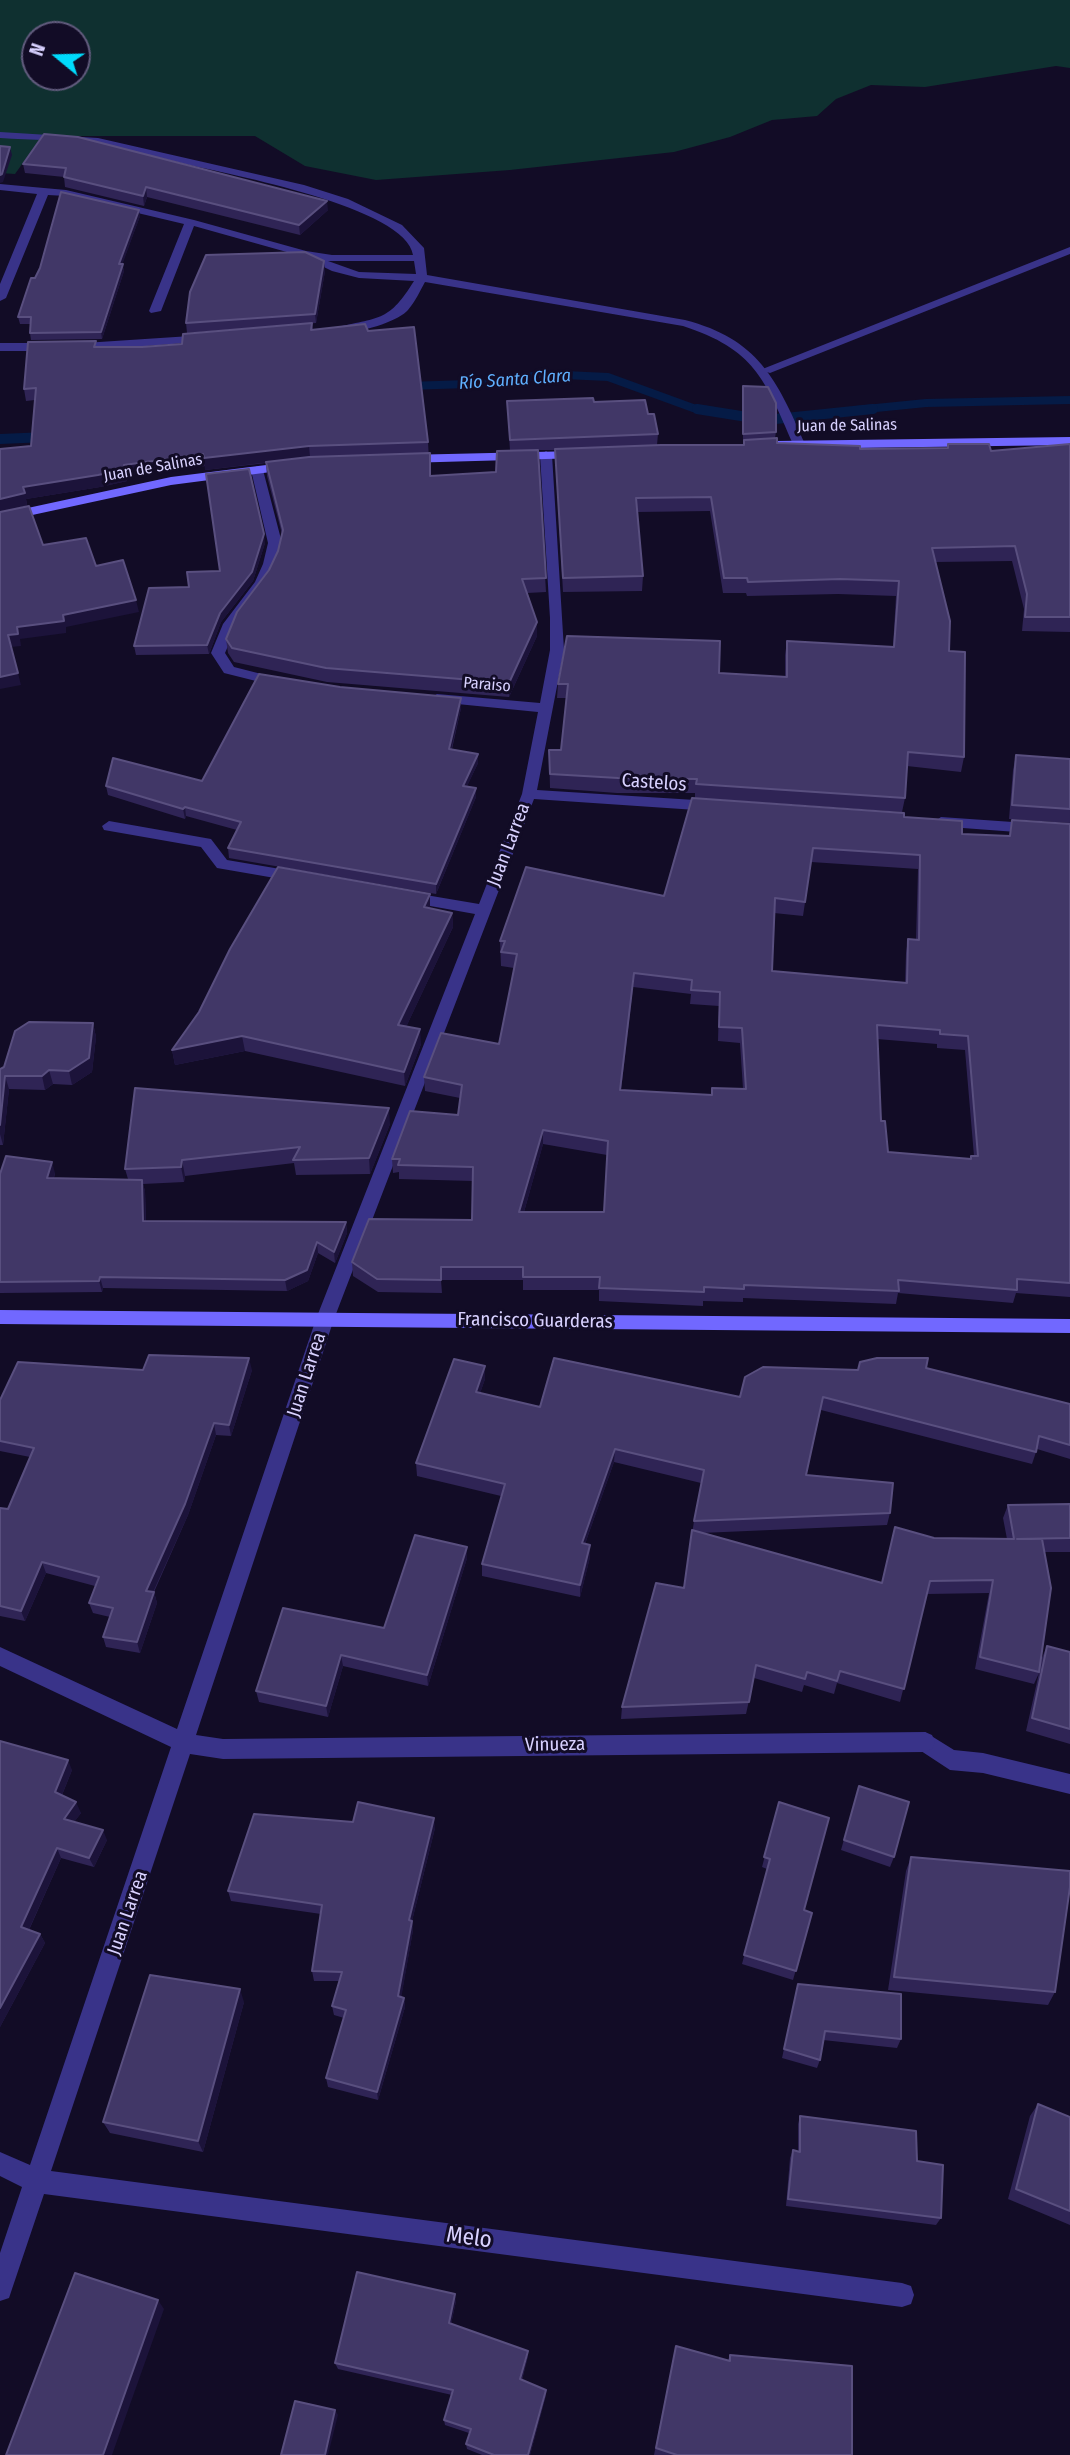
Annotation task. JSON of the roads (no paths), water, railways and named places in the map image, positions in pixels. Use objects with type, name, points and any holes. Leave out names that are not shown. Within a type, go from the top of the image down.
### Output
[{"type":"street","points":[[0,135],[98,141],[304,188],[344,201],[398,227],[418,248],[422,278],[402,310],[370,325],[330,330]]},
{"type":"street","points":[[0,187],[66,193],[190,222],[305,254],[332,258],[419,258]]},
{"type":"street","points":[[0,298],[44,190]]},
{"type":"street","points":[[156,311],[190,222]]},
{"type":"street","points":[[766,370],[1070,250]]},
{"type":"street","points":[[305,254],[337,270],[359,275],[422,278],[703,328],[732,341],[766,370],[799,444]]},
{"type":"street","points":[[0,347],[84,347],[222,338]]},
{"type":"street","name":"Juan de Salinas","points":[[759,446],[1070,441]]},
{"type":"street","name":"Juan Larrea","points":[[0,2289],[325,1320],[529,794],[556,650],[557,618],[546,455]]},
{"type":"street","points":[[389,460],[587,455]]},
{"type":"street","name":"Juan de Salinas","points":[[0,518],[80,498],[172,481],[310,464]]},
{"type":"street","points":[[257,470],[275,543],[270,564],[261,583],[230,624],[218,653],[229,670],[265,681],[292,685]]},
{"type":"street","name":"Paraiso","points":[[427,697],[545,708]]},
{"type":"street","name":"Castelos","points":[[529,794],[723,807]]},
{"type":"street","points":[[931,822],[1070,831]]},
{"type":"street","points":[[109,826],[206,843],[222,863],[318,881]]},
{"type":"street","points":[[398,895],[484,910]]},
{"type":"street","name":"Francisco Guarderas","points":[[0,1317],[1070,1326]]},
{"type":"street","name":"Vinueza","points":[[0,1656],[185,1743],[223,1749],[925,1742],[950,1760],[983,1763],[1070,1784]]},
{"type":"street","name":"Melo","points":[[0,2164],[37,2181],[902,2295]]},
{"type":"waterway","name":"Río Santa Clara","points":[[407,386],[499,383],[543,374],[608,377],[693,408],[708,410]]},
{"type":"waterway","name":"Río Santa Clara","points":[[856,410],[926,403],[1070,400]]},
{"type":"waterway","name":"Río Santa Clara","points":[[697,409],[766,420],[873,409]]},
{"type":"waterway","name":"Río Santa Clara","points":[[0,439],[47,437]]}]
